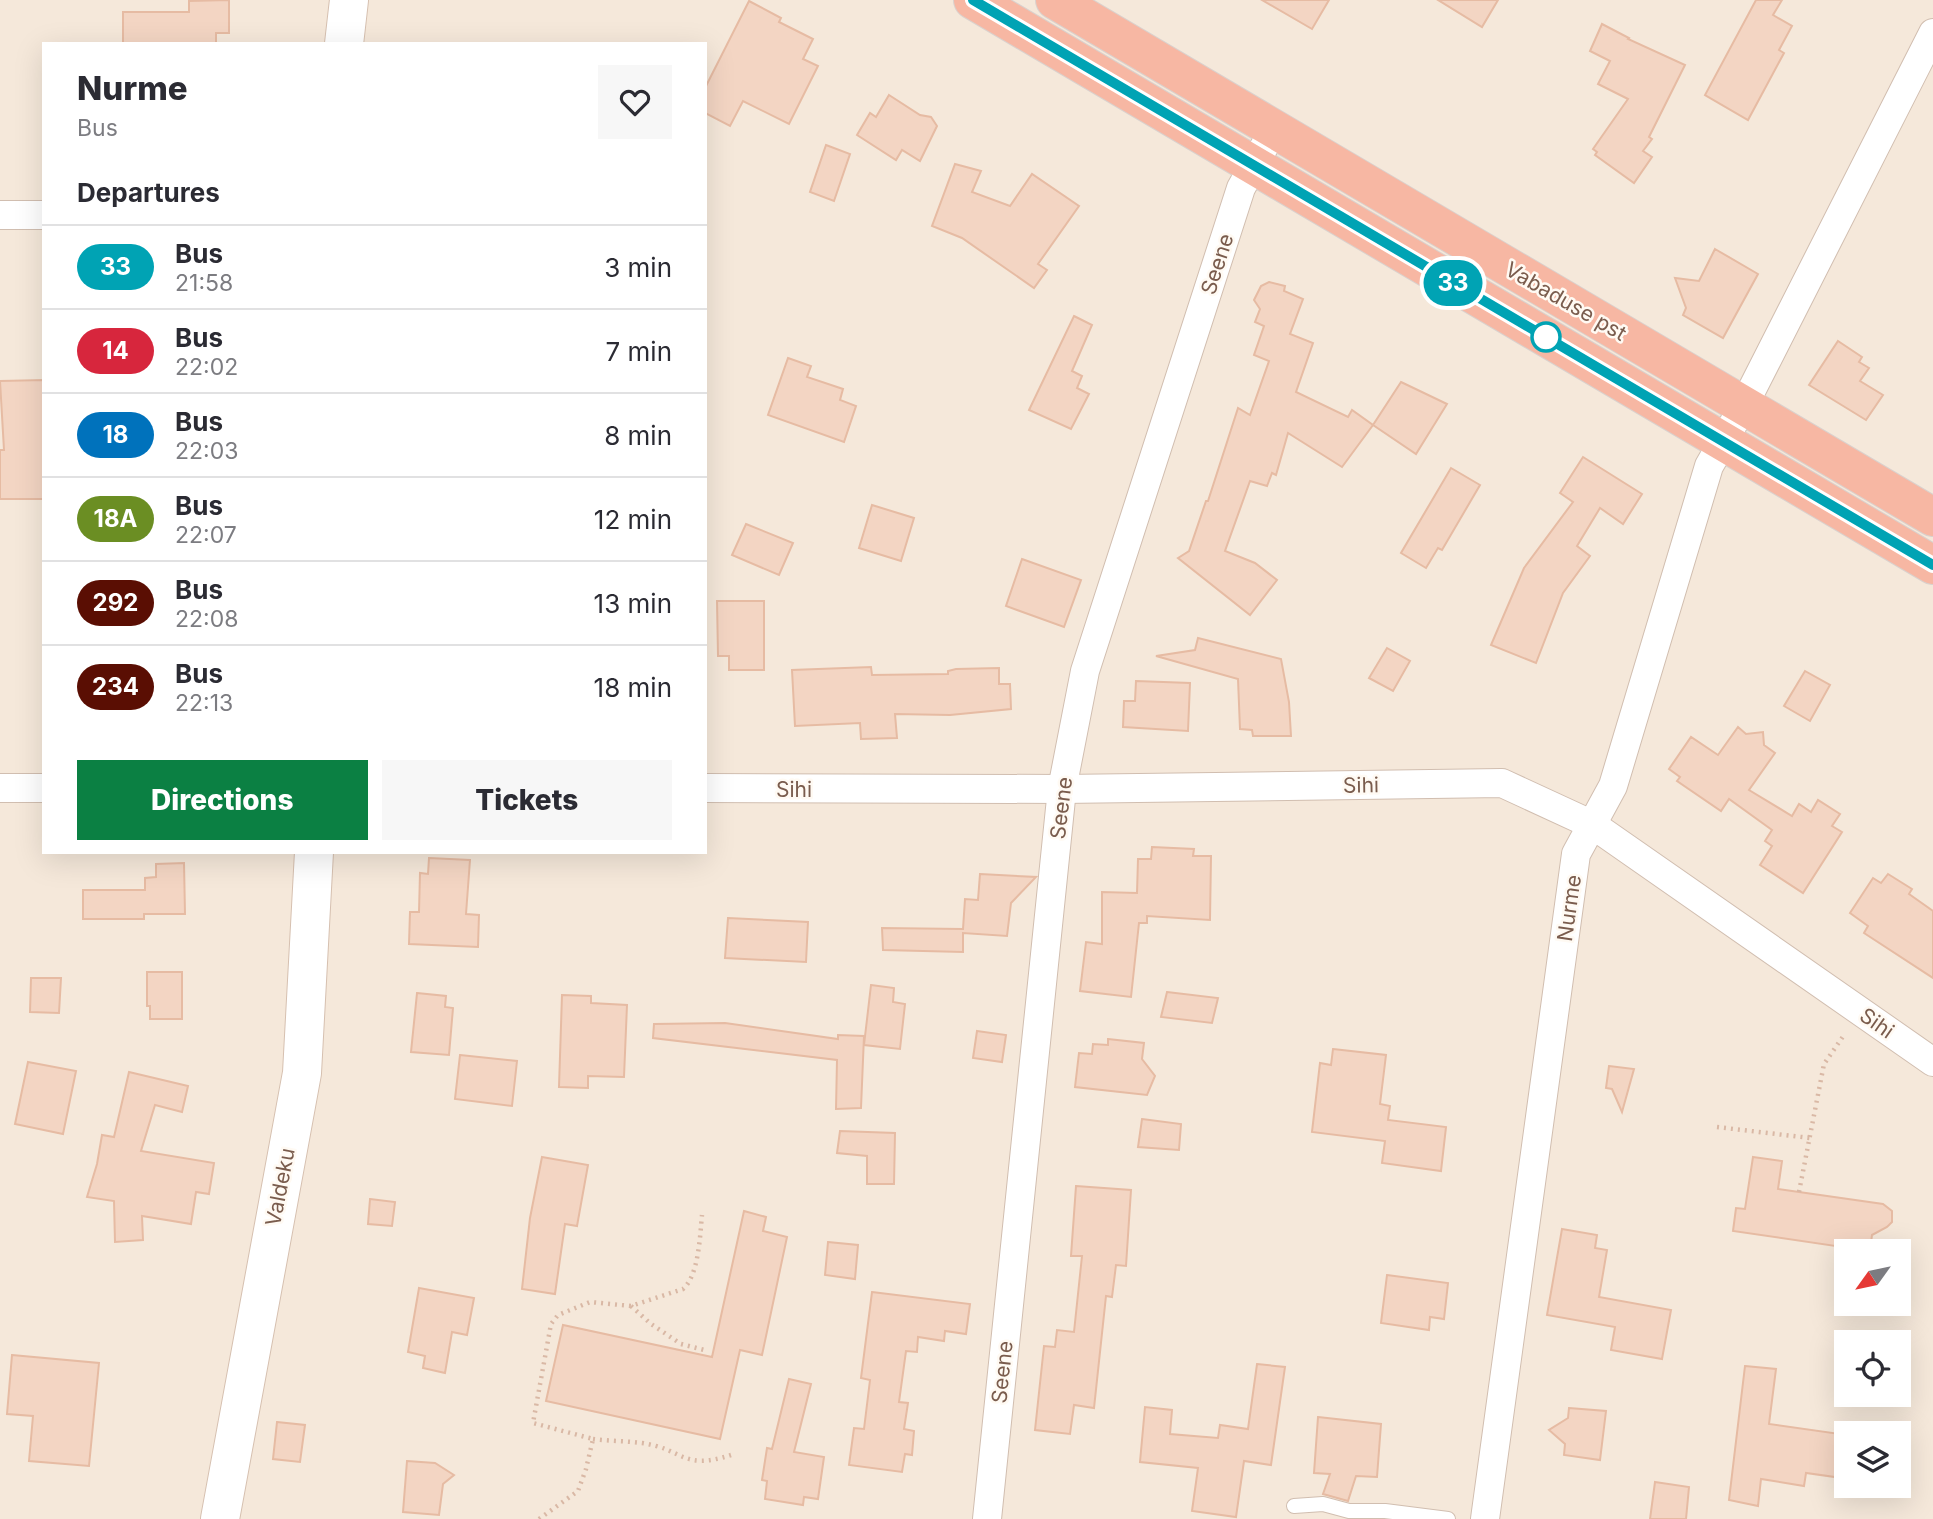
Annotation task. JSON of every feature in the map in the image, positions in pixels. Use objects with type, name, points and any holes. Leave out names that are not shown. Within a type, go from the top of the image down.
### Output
[{"type":"highway","name":"Vabaduse pst","points":[[1055,0],[1933,517]]},
{"type":"highway","name":"Vabaduse pst","points":[[990,4],[1252,166],[1933,565]]},
{"type":"street","points":[[344,42],[349,0]]},
{"type":"street","name":"Nurme","points":[[1485,1519],[1576,854],[1613,786],[1709,466],[1744,405],[1933,33]]},
{"type":"street","name":"Seene","points":[[986,1519],[1062,789],[1085,671],[1241,188],[1274,129]]},
{"type":"street","points":[[0,215],[42,215]]},
{"type":"street","name":"Sihi","points":[[707,789],[1062,789],[1502,783],[1593,825],[1933,1062]]},
{"type":"street","points":[[0,788],[42,788]]},
{"type":"street","name":"Valdeku","points":[[220,1519],[302,1073],[314,854]]},
{"type":"lane","points":[[1294,1506],[1323,1504],[1349,1511],[1385,1511],[1448,1519]]},
{"type":"path","points":[[1799,1192],[1824,1064],[1860,1011]]},
{"type":"path","points":[[1717,1127],[1810,1138]]},
{"type":"path","points":[[702,1215],[699,1243],[688,1284],[669,1295],[631,1306],[590,1303],[558,1315],[551,1324],[533,1423],[593,1439],[642,1443],[668,1449],[683,1459],[696,1462],[713,1461],[731,1455]]},
{"type":"path","points":[[631,1306],[651,1324],[681,1344],[708,1351]]},
{"type":"path","points":[[539,1519],[578,1491],[593,1439]]},
{"type":"shaded area","points":[[0,0],[1933,0],[1933,1519],[0,1519]]},
{"type":"building","points":[[229,0],[229,33],[216,33],[216,42],[123,42],[123,12],[189,12],[189,1]]},
{"type":"building","points":[[1262,0],[1329,0],[1312,29]]},
{"type":"building","points":[[1438,0],[1498,0],[1482,27]]},
{"type":"building","points":[[1756,0],[1782,0],[1773,15],[1792,26],[1779,50],[1784,53],[1748,120],[1705,95]]},
{"type":"building","points":[[749,1],[781,18],[779,22],[813,39],[803,59],[818,66],[789,124],[743,101],[730,126],[707,114],[707,84]]},
{"type":"building","points":[[1602,24],[1685,65],[1649,137],[1652,139],[1643,151],[1652,157],[1634,183],[1595,155],[1597,152],[1593,149],[1628,99],[1598,84],[1610,61],[1590,51]]},
{"type":"building","points":[[889,95],[920,115],[931,117],[937,126],[920,161],[902,150],[896,160],[857,135],[870,113],[876,117]]},
{"type":"building","points":[[826,145],[850,154],[834,201],[810,192]]},
{"type":"building","points":[[955,164],[981,171],[972,192],[1010,206],[1032,174],[1079,206],[1038,264],[1047,270],[1034,288],[962,238],[932,226]]},
{"type":"building","points":[[1715,249],[1758,274],[1723,338],[1683,315],[1686,308],[1675,278],[1699,281]]},
{"type":"building","points":[[1269,282],[1285,286],[1284,291],[1303,299],[1290,334],[1313,343],[1296,392],[1348,417],[1352,410],[1373,425],[1342,467],[1288,433],[1276,475],[1272,473],[1267,486],[1250,481],[1225,551],[1255,563],[1277,580],[1250,615],[1178,558],[1189,551],[1238,408],[1250,415],[1269,361],[1254,355],[1264,326],[1255,322],[1260,309],[1254,300],[1261,286]]},
{"type":"building","points":[[1074,316],[1092,325],[1072,371],[1082,376],[1077,388],[1089,394],[1071,429],[1029,410]]},
{"type":"building","points":[[1838,341],[1862,357],[1859,362],[1869,368],[1860,381],[1883,395],[1866,420],[1809,385]]},
{"type":"building","points":[[788,358],[811,366],[807,377],[843,389],[840,400],[856,406],[844,442],[768,415]]},
{"type":"building","points":[[42,380],[42,499],[0,499],[0,450],[4,450],[0,381]]},
{"type":"building","points":[[1401,382],[1447,404],[1416,454],[1373,425]]},
{"type":"building","points":[[1583,457],[1642,494],[1623,524],[1600,508],[1577,546],[1590,556],[1563,593],[1536,663],[1491,645],[1524,568],[1573,502],[1560,493]]},
{"type":"building","points":[[1451,468],[1480,485],[1442,550],[1438,548],[1426,568],[1401,553]]},
{"type":"building","points":[[872,505],[914,518],[901,561],[859,548]]},
{"type":"building","points":[[746,524],[793,543],[779,575],[732,555]]},
{"type":"building","points":[[1022,559],[1081,580],[1064,627],[1006,606]]},
{"type":"building","points":[[717,601],[764,601],[764,670],[729,670],[729,656],[718,656]]},
{"type":"building","points":[[1198,638],[1281,659],[1289,702],[1291,736],[1253,736],[1252,730],[1240,729],[1238,679],[1156,656],[1195,650]]},
{"type":"building","points":[[1387,648],[1410,661],[1393,691],[1369,678]]},
{"type":"building","points":[[871,667],[872,675],[948,674],[948,671],[956,669],[999,668],[999,684],[1010,684],[1011,709],[950,715],[895,714],[897,738],[861,739],[860,723],[795,726],[792,670]]},
{"type":"building","points":[[1805,671],[1830,685],[1810,721],[1784,706]]},
{"type":"building","points":[[1136,681],[1190,683],[1188,731],[1123,727],[1124,701],[1135,701]]},
{"type":"building","points":[[1738,727],[1746,734],[1763,732],[1764,745],[1775,753],[1749,790],[1792,816],[1799,804],[1811,812],[1818,800],[1840,814],[1832,826],[1842,832],[1803,893],[1760,865],[1772,846],[1765,841],[1772,830],[1729,799],[1721,811],[1677,781],[1680,777],[1669,769],[1691,737],[1718,755]]},
{"type":"building","points":[[1152,847],[1194,849],[1193,856],[1211,856],[1210,920],[1147,916],[1147,923],[1139,923],[1131,997],[1080,991],[1086,942],[1102,944],[1102,892],[1137,893],[1138,859],[1151,859]]},
{"type":"building","points":[[429,858],[470,860],[466,914],[479,915],[478,947],[409,944],[410,912],[419,912],[420,873],[428,874]]},
{"type":"building","points":[[184,863],[185,914],[144,914],[144,919],[83,919],[83,890],[145,890],[145,878],[156,877],[156,864]]},
{"type":"building","points":[[980,874],[1036,877],[1011,903],[1007,936],[963,933],[963,952],[883,950],[882,928],[963,929],[965,899],[978,900]]},
{"type":"building","points":[[1888,874],[1912,889],[1909,894],[1933,911],[1933,978],[1864,933],[1868,926],[1850,913],[1873,878],[1881,883]]},
{"type":"building","points":[[728,918],[808,922],[806,962],[725,958]]},
{"type":"building","points":[[147,972],[182,972],[182,1019],[150,1019],[150,1006],[147,1006]]},
{"type":"building","points":[[31,978],[61,978],[59,1013],[30,1012]]},
{"type":"building","points":[[871,985],[894,988],[893,1002],[905,1004],[900,1049],[864,1045]]},
{"type":"building","points":[[1167,992],[1218,998],[1212,1023],[1161,1017]]},
{"type":"building","points":[[417,993],[446,996],[445,1007],[453,1008],[449,1055],[411,1052]]},
{"type":"building","points":[[562,995],[591,996],[591,1003],[627,1005],[624,1077],[588,1076],[588,1088],[559,1087]]},
{"type":"building","points":[[725,1023],[838,1039],[838,1035],[864,1036],[861,1108],[836,1109],[837,1060],[653,1038],[654,1024]]},
{"type":"building","points":[[977,1031],[1006,1035],[1002,1062],[973,1058]]},
{"type":"building","points":[[1108,1039],[1144,1043],[1142,1059],[1155,1076],[1147,1095],[1075,1087],[1079,1053],[1092,1054],[1093,1044],[1108,1045]]},
{"type":"building","points":[[1333,1049],[1386,1055],[1380,1104],[1390,1106],[1388,1120],[1446,1127],[1441,1171],[1382,1163],[1385,1141],[1312,1132],[1320,1063],[1331,1065]]},
{"type":"building","points":[[460,1055],[517,1061],[512,1106],[455,1099]]},
{"type":"building","points":[[28,1062],[76,1071],[63,1134],[15,1124]]},
{"type":"building","points":[[1609,1066],[1634,1069],[1622,1112],[1612,1089],[1606,1088]]},
{"type":"building","points":[[129,1072],[188,1086],[182,1112],[155,1105],[141,1151],[214,1163],[209,1194],[196,1192],[191,1224],[142,1216],[143,1240],[115,1242],[114,1201],[87,1197],[102,1135],[114,1137]]},
{"type":"building","points":[[1142,1119],[1181,1124],[1179,1150],[1138,1147]]},
{"type":"building","points":[[840,1131],[895,1133],[894,1184],[867,1184],[867,1156],[837,1153]]},
{"type":"building","points":[[542,1157],[588,1165],[577,1226],[565,1224],[555,1294],[522,1289],[530,1218]]},
{"type":"building","points":[[1753,1157],[1782,1161],[1778,1189],[1883,1204],[1892,1211],[1892,1222],[1872,1235],[1872,1239],[1834,1239],[1834,1246],[1733,1231],[1736,1208],[1745,1209]]},
{"type":"building","points":[[1076,1186],[1131,1190],[1126,1266],[1116,1265],[1112,1297],[1106,1296],[1094,1408],[1074,1405],[1070,1434],[1035,1430],[1044,1346],[1055,1347],[1057,1330],[1074,1332],[1082,1256],[1071,1256]]},
{"type":"building","points":[[370,1199],[395,1202],[392,1226],[368,1224]]},
{"type":"building","points":[[744,1211],[766,1217],[763,1231],[787,1237],[762,1355],[740,1350],[720,1439],[546,1401],[563,1325],[712,1357]]},
{"type":"building","points":[[1562,1229],[1597,1235],[1595,1248],[1607,1250],[1599,1297],[1671,1310],[1662,1359],[1611,1350],[1615,1327],[1547,1315]]},
{"type":"building","points":[[828,1242],[858,1245],[855,1279],[825,1275]]},
{"type":"building","points":[[1387,1275],[1448,1283],[1444,1319],[1430,1317],[1429,1330],[1381,1323]]},
{"type":"building","points":[[419,1288],[474,1298],[467,1335],[452,1332],[445,1373],[423,1368],[425,1356],[408,1352]]},
{"type":"building","points":[[872,1292],[970,1304],[966,1334],[945,1331],[944,1341],[918,1337],[917,1352],[906,1351],[899,1402],[908,1403],[904,1429],[914,1431],[912,1455],[905,1454],[902,1472],[849,1465],[854,1428],[864,1429],[870,1380],[861,1378]]},
{"type":"building","points":[[12,1355],[99,1363],[89,1466],[29,1461],[33,1416],[7,1414]]},
{"type":"building","points":[[1257,1364],[1285,1367],[1271,1465],[1244,1461],[1236,1517],[1192,1511],[1198,1468],[1140,1462],[1145,1407],[1172,1410],[1170,1434],[1218,1438],[1220,1425],[1248,1429]]},
{"type":"building","points":[[1745,1366],[1776,1369],[1769,1424],[1834,1433],[1834,1477],[1806,1473],[1804,1486],[1761,1479],[1758,1506],[1729,1500]]},
{"type":"building","points":[[789,1379],[811,1384],[794,1452],[824,1457],[818,1499],[804,1497],[803,1505],[765,1499],[767,1481],[762,1480],[767,1448],[772,1449]]},
{"type":"building","points":[[1569,1408],[1606,1411],[1600,1460],[1564,1455],[1565,1444],[1549,1430],[1568,1418]]},
{"type":"building","points":[[1318,1417],[1381,1424],[1377,1477],[1356,1476],[1348,1501],[1323,1494],[1330,1474],[1314,1473]]},
{"type":"building","points":[[277,1422],[305,1425],[300,1462],[273,1459]]},
{"type":"building","points":[[407,1461],[435,1463],[454,1475],[443,1484],[439,1515],[403,1512]]},
{"type":"building","points":[[1655,1482],[1689,1487],[1686,1519],[1650,1519]]},
{"type":"bus line","name":"33","points":[[973,0],[1933,565]]}]
